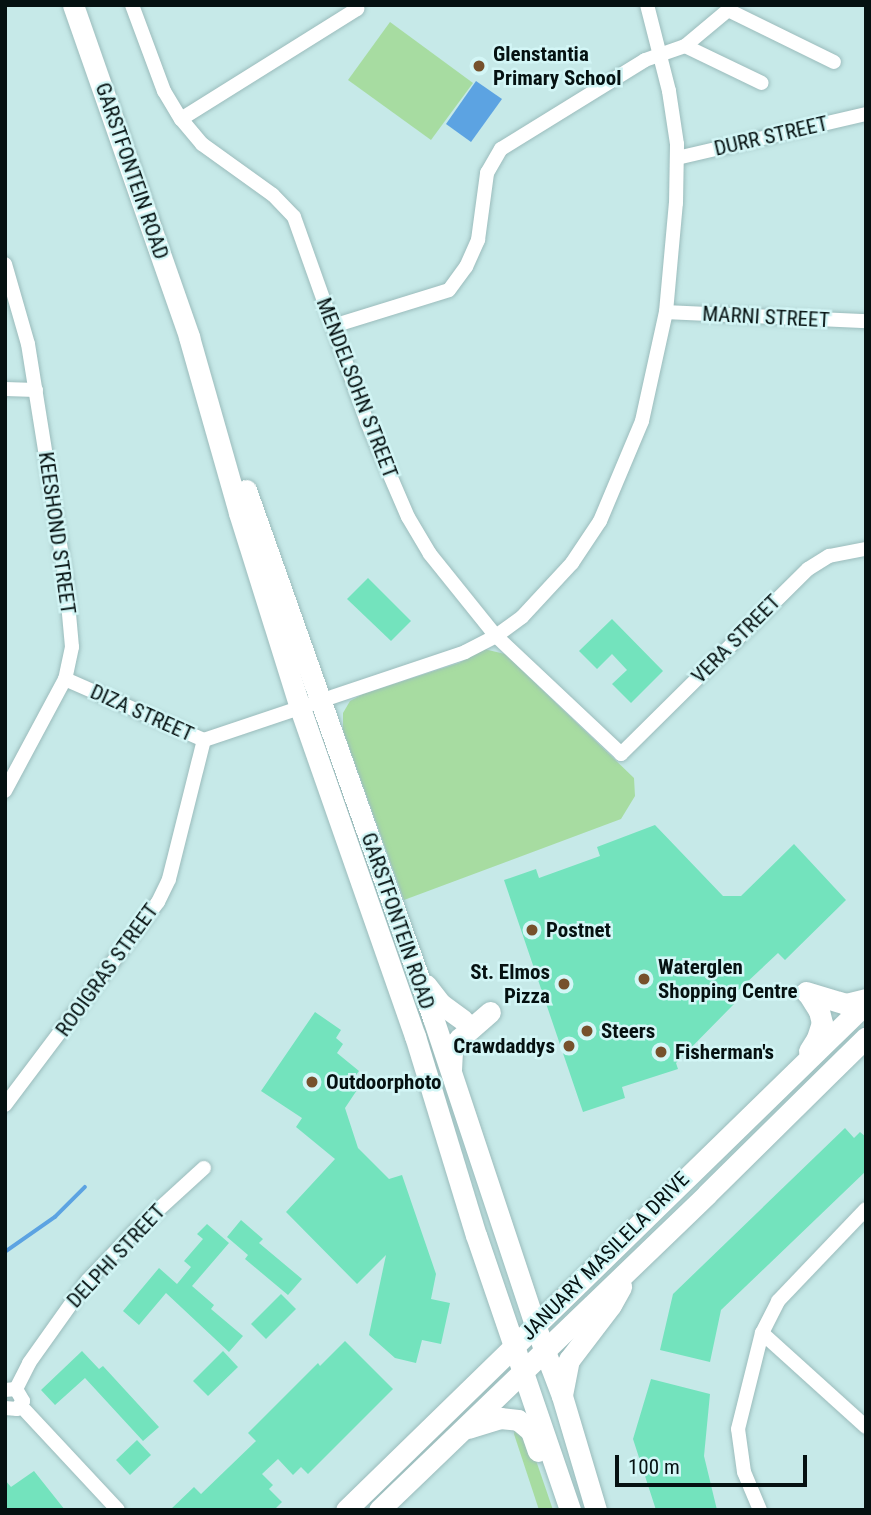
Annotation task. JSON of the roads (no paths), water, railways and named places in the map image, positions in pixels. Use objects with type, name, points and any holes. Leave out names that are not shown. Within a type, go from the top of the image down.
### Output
[{"type":"main road","name":"GARSTFONTEIN ROAD","points":[[74,5],[189,337],[416,972],[535,1325],[562,1396],[596,1510]]},
{"type":"main road","name":"GARSTFONTEIN ROAD","points":[[189,337],[239,513],[300,708],[415,1036],[513,1347],[570,1510]]},
{"type":"main road","points":[[416,972],[441,1004],[463,1020]]},
{"type":"main road","points":[[786,1080],[820,1031],[821,1016],[807,993],[846,1004],[866,1001]]},
{"type":"main road","name":"JANUARY MASILELA DRIVE","points":[[346,1510],[866,1001]]},
{"type":"main road","points":[[450,1077],[454,1046],[464,1033],[490,1012]]},
{"type":"main road","points":[[841,1026],[866,1023]]},
{"type":"main road","name":"JANUARY MASILELA DRIVE","points":[[379,1510],[866,1037]]},
{"type":"main road","points":[[718,1144],[747,1135],[809,1078],[823,1081]]},
{"type":"main road","points":[[562,1396],[569,1360],[615,1299],[625,1272]]},
{"type":"main road","points":[[463,1430],[500,1418],[518,1420],[531,1432],[542,1459],[557,1468]]},
{"type":"street","name":"MENDELSOHN STREET","points":[[132,5],[164,91],[181,119],[214,153],[289,209],[302,236],[363,414],[413,527],[438,566],[496,636],[621,754]]},
{"type":"street","points":[[181,119],[357,9],[356,5]]},
{"type":"street","name":"DIZA STREET","points":[[65,679],[204,740],[440,662],[496,636],[522,617],[559,578],[600,521],[642,421],[666,312],[677,158],[672,107],[647,5]]},
{"type":"street","points":[[333,326],[449,290],[466,267],[478,240],[487,173],[498,152],[580,98],[645,60],[685,46],[728,10],[834,62]]},
{"type":"street","points":[[685,46],[762,83]]},
{"type":"street","name":"DURR STREET","points":[[677,158],[866,114]]},
{"type":"street","name":"KEESHOND STREET","points":[[5,264],[23,318],[71,629],[71,656],[65,679],[5,791]]},
{"type":"street","name":"MARNI STREET","points":[[666,312],[866,321]]},
{"type":"street","points":[[5,389],[36,390]]},
{"type":"street","name":"VERA STREET","points":[[621,754],[808,569],[829,556],[866,549]]},
{"type":"street","name":"ROOIGRAS STREET","points":[[5,1105],[158,902],[169,879],[204,740]]},
{"type":"street","name":"DELPHI STREET","points":[[11,1389],[88,1280],[136,1230],[204,1168]]},
{"type":"street","points":[[760,1510],[742,1461],[738,1429],[762,1334],[778,1300],[865,1210]]},
{"type":"street","points":[[762,1334],[866,1427]]},
{"type":"street","points":[[11,1389],[23,1397],[10,1409],[118,1510]]},
{"type":"water","points":[[476,81],[502,99],[471,142],[446,124]]},
{"type":"waterway","points":[[5,1252],[55,1217],[85,1187]]},
{"type":"place","name":"Glenstantia Primary School","points":[[479,66]]},
{"type":"place","name":"Postnet","points":[[532,930]]},
{"type":"place","name":"Waterglen Shopping Centre","points":[[644,979]]},
{"type":"place","name":"St. Elmos Pizza","points":[[564,984]]},
{"type":"place","name":"Steers","points":[[587,1031]]},
{"type":"place","name":"Crawdaddys","points":[[569,1046]]},
{"type":"place","name":"Fisherman's","points":[[661,1052]]},
{"type":"place","name":"Outdoorphoto","points":[[312,1082]]}]
